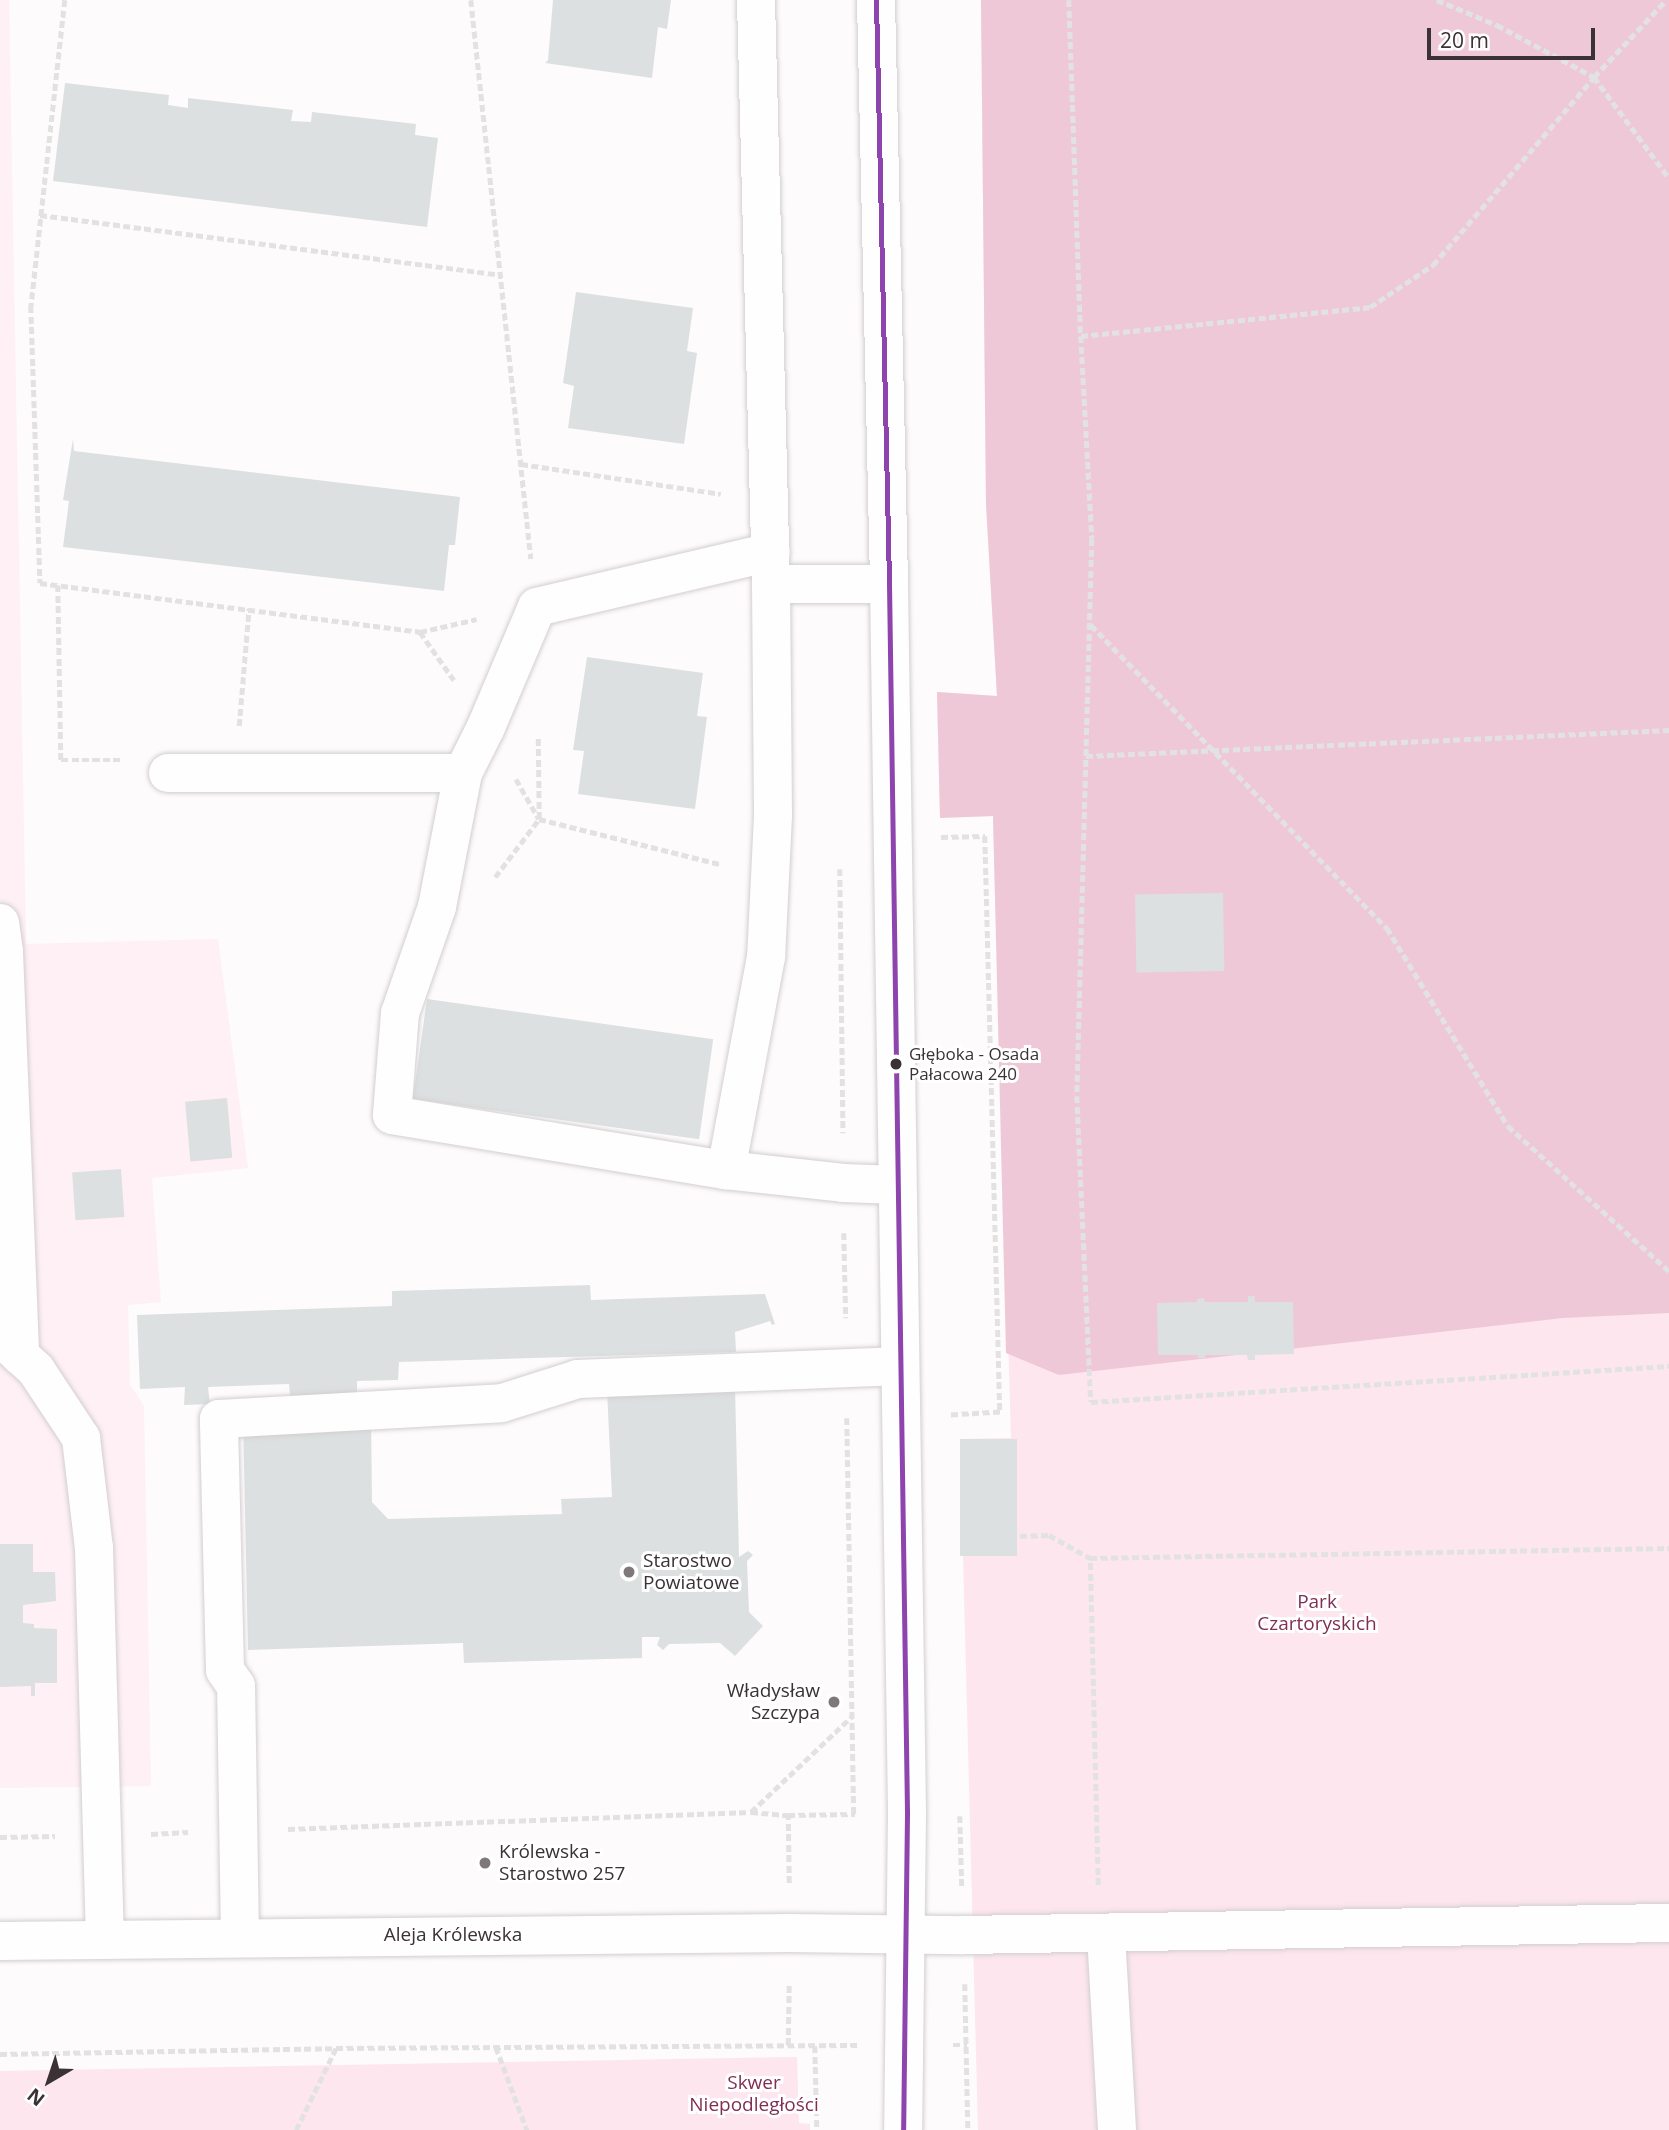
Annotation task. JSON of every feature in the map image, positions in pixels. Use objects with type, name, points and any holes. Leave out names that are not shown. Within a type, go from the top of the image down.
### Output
[{"type":"main road","points":[[726,1170],[766,957],[773,816],[771,568],[756,0]]},
{"type":"main road","points":[[876,0],[889,584],[907,1814],[903,2130]]},
{"type":"main road","points":[[889,584],[771,568],[537,607],[486,727],[463,773],[437,907],[400,1013],[392,1115],[726,1170],[843,1183],[897,1185]]},
{"type":"main road","points":[[168,773],[463,773]]},
{"type":"main road","points":[[0,923],[4,952],[10,1347],[36,1370],[81,1438],[94,1548],[105,1940]]},
{"type":"main road","points":[[240,1937],[236,1686],[225,1670],[219,1419],[502,1403],[579,1378],[900,1366]]},
{"type":"main road","name":"Aleja Królewska","points":[[0,1941],[240,1937],[905,1933],[974,1935],[1669,1923]]},
{"type":"main road","points":[[1102,1933],[1117,2130]]},
{"type":"path","points":[[65,0],[32,306],[40,583],[420,632],[486,727],[539,819],[769,876]]},
{"type":"path","points":[[471,0],[537,607]]},
{"type":"path","points":[[1069,0],[1081,336],[1092,539],[1077,1096],[1091,1402],[1669,1366]]},
{"type":"path","points":[[1437,0],[1497,25],[1594,77],[1669,178]]},
{"type":"path","points":[[1081,336],[1370,307],[1433,265],[1594,77],[1666,0]]},
{"type":"path","points":[[40,215],[501,275]]},
{"type":"path","points":[[521,464],[769,501]]},
{"type":"path","points":[[58,585],[61,760],[163,761],[168,773]]},
{"type":"path","points":[[235,774],[249,608]]},
{"type":"path","points":[[1090,624],[1387,928],[1508,1125],[1669,1271]]},
{"type":"path","points":[[491,884],[539,819],[538,726]]},
{"type":"path","points":[[1086,756],[1669,730]]},
{"type":"path","points":[[933,838],[985,836],[1000,1412],[949,1415],[949,1429]]},
{"type":"path","points":[[0,1837],[103,1836],[751,1812],[788,1815],[854,1814],[840,863]]},
{"type":"path","points":[[1020,1536],[1049,1535],[1090,1558],[1669,1548]]},
{"type":"path","points":[[1090,1558],[1102,1933]]},
{"type":"path","points":[[751,1812],[852,1716]]},
{"type":"path","points":[[788,1815],[789,1891]]},
{"type":"path","points":[[968,2130],[974,1935]]},
{"type":"path","points":[[0,2054],[336,2048],[902,2045]]},
{"type":"path","points":[[815,2046],[817,2130]]},
{"type":"path","points":[[496,2047],[527,2130]]},
{"type":"path","points":[[296,2130],[336,2048]]},
{"type":"shaded area","points":[[0,0],[9,0],[26,944],[218,939],[248,1168],[152,1178],[161,1302],[128,1305],[130,1385],[144,1406],[151,1786],[0,1788]]},
{"type":"shaded area","name":"Park Czartoryskich","points":[[981,0],[1669,0],[1669,1313],[1563,1318],[1059,1375],[1006,1353],[993,816],[940,818],[937,692],[997,696],[986,504]]},
{"type":"green space","name":"Park Czartoryskich","points":[[981,0],[1669,0],[1669,2130],[978,2130],[960,1439],[1011,1438],[993,816],[940,818],[937,692],[997,696],[986,504]]},
{"type":"green space","name":"Skwer Niepodległości","points":[[797,2057],[799,2123],[810,2124],[810,2130],[0,2130],[0,2071]]},
{"type":"building","points":[[553,0],[671,0],[667,29],[658,27],[652,78],[545,63],[548,60]]},
{"type":"building","points":[[65,83],[169,95],[168,105],[188,108],[188,98],[293,110],[291,121],[311,122],[312,112],[416,124],[415,135],[438,138],[427,227],[53,181]]},
{"type":"building","points":[[576,292],[693,308],[687,351],[697,353],[684,444],[568,428],[574,386],[563,383]]},
{"type":"building","points":[[73,439],[74,451],[460,497],[455,545],[449,545],[444,591],[63,547],[69,501],[63,500]]},
{"type":"building","points":[[587,657],[703,673],[697,716],[707,717],[695,809],[578,794],[584,751],[573,750]]},
{"type":"building","points":[[1223,893],[1224,971],[1136,973],[1135,895]]},
{"type":"building","points":[[427,999],[713,1039],[699,1139],[413,1099]]},
{"type":"building","points":[[227,1098],[232,1158],[190,1161],[185,1102]]},
{"type":"building","points":[[121,1169],[124,1217],[75,1220],[72,1172]]},
{"type":"building","points":[[590,1285],[591,1300],[765,1294],[775,1324],[772,1325],[770,1321],[735,1332],[736,1352],[399,1362],[398,1380],[357,1381],[357,1416],[371,1415],[372,1502],[388,1519],[562,1514],[561,1499],[612,1497],[607,1390],[735,1387],[739,1557],[748,1551],[753,1555],[747,1561],[749,1612],[763,1626],[735,1656],[720,1643],[669,1644],[663,1650],[657,1645],[660,1637],[642,1637],[642,1658],[464,1663],[463,1643],[248,1650],[243,1418],[292,1417],[289,1384],[208,1387],[210,1404],[184,1405],[185,1387],[140,1389],[137,1315],[392,1306],[392,1291]]},
{"type":"building","points":[[1248,1296],[1255,1296],[1255,1302],[1293,1302],[1294,1354],[1255,1355],[1255,1360],[1248,1360],[1247,1355],[1205,1355],[1205,1358],[1198,1358],[1198,1355],[1158,1355],[1157,1303],[1197,1302],[1197,1299],[1204,1298],[1205,1302],[1248,1302]]},
{"type":"building","points":[[960,1439],[1017,1439],[1017,1556],[960,1556]]},
{"type":"building","points":[[0,1544],[33,1544],[33,1572],[55,1572],[56,1601],[23,1605],[23,1623],[34,1624],[34,1628],[57,1629],[57,1683],[35,1683],[35,1696],[31,1696],[31,1686],[0,1687]]},
{"type":"transit line","points":[[876,0],[889,584],[907,1814],[903,2130]]},
{"type":"place","name":"Głęboka - Osada Pałacowa 240","points":[[896,1064]]},
{"type":"place","name":"Starostwo Powiatowe","points":[[629,1572]]},
{"type":"place","name":"Władysław Szczypa","points":[[834,1702]]},
{"type":"place","name":"Królewska - Starostwo 257","points":[[485,1863]]}]
